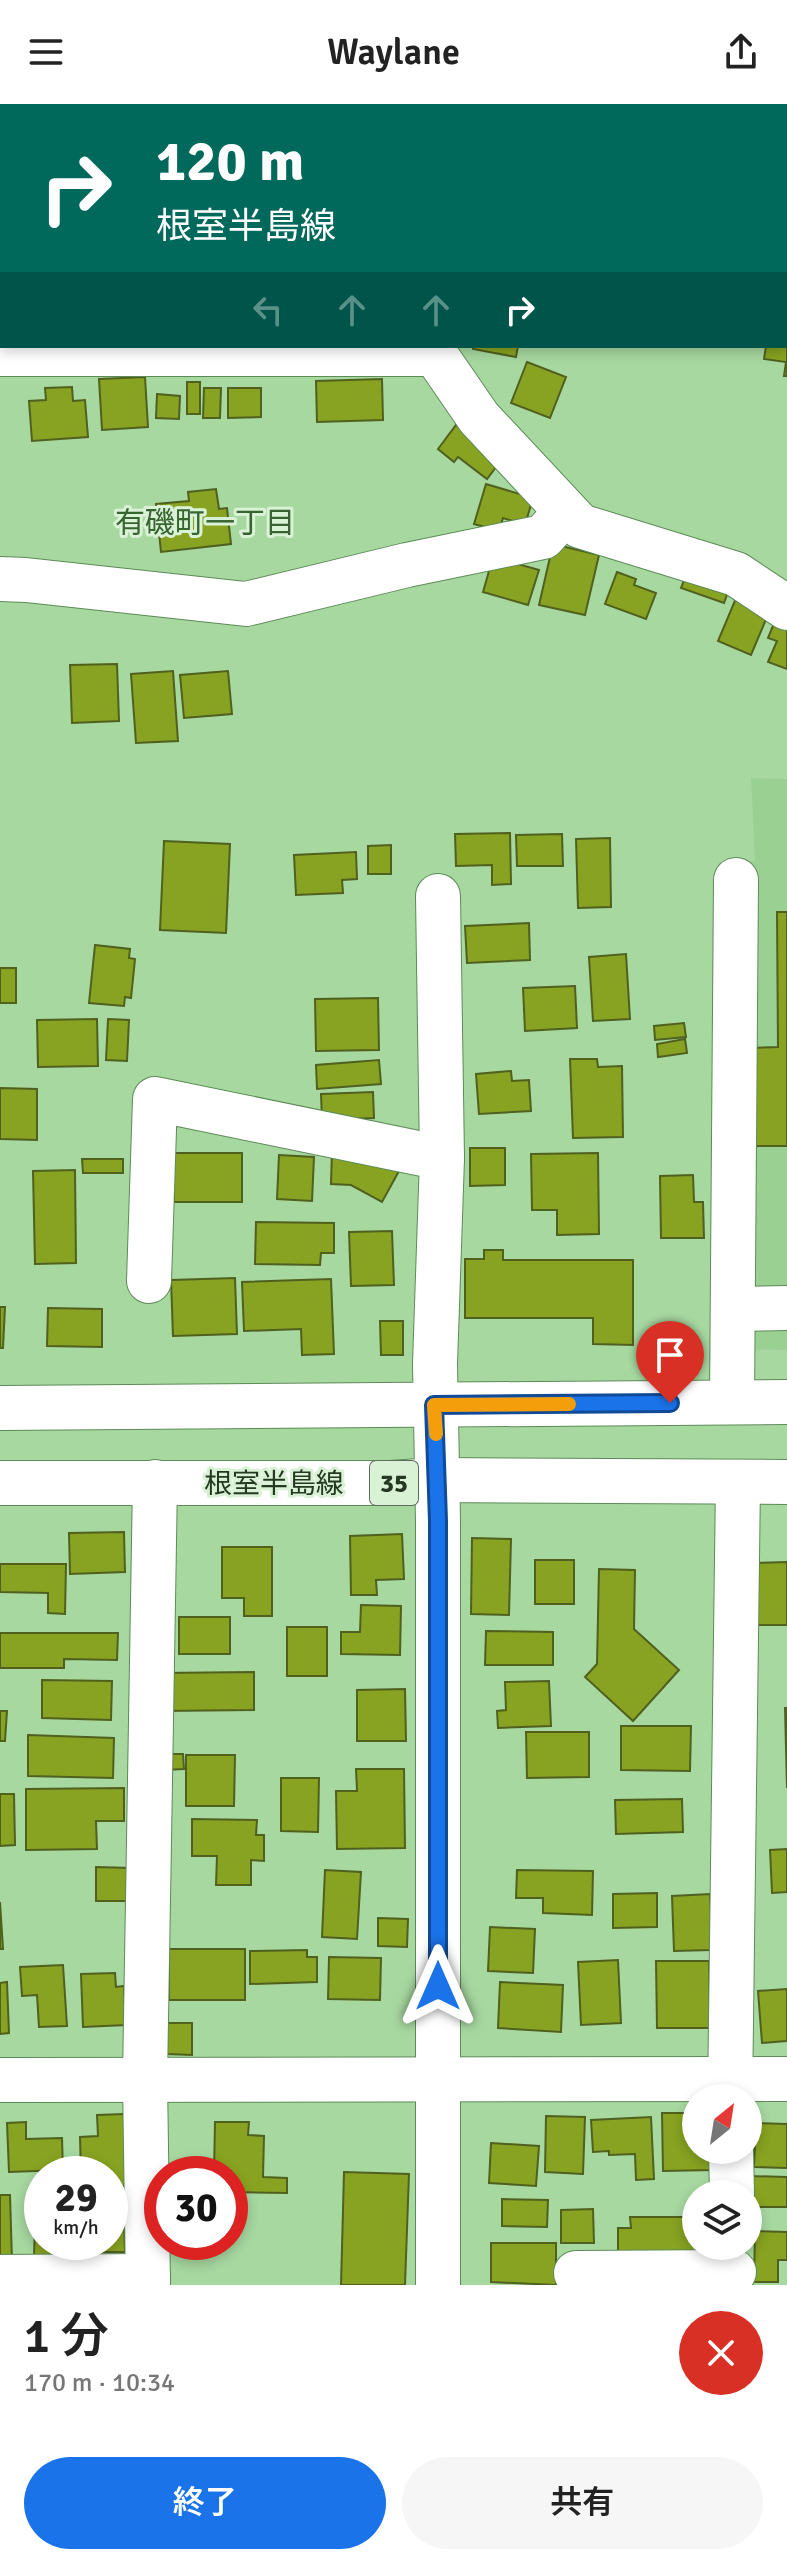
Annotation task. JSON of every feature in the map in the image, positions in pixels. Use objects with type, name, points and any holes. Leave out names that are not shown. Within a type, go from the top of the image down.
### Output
[{"type":"street","points":[[0,354],[435,350],[479,418],[580,526],[736,574],[787,608]]},
{"type":"street","points":[[0,579],[246,604],[407,565],[543,537],[566,512]]},
{"type":"street","points":[[732,1402],[736,880]]},
{"type":"street","points":[[438,896],[442,1158],[434,1405],[437,1480],[438,2285]]},
{"type":"street","points":[[149,1281],[155,1099],[442,1158]]},
{"type":"street","points":[[733,1309],[787,1308]]},
{"type":"street","points":[[0,1408],[787,1402]]},
{"type":"street","name":"根室半島線","points":[[0,1483],[390,1483],[437,1480],[787,1482]]},
{"type":"street","points":[[0,2277],[148,2281],[145,2079],[155,1482]]},
{"type":"street","points":[[730,2084],[738,1482]]},
{"type":"street","points":[[0,2080],[438,2078],[682,2086]]},
{"type":"street","points":[[755,2084],[787,2079]]},
{"type":"street","points":[[576,2273],[734,2268]]},
{"type":"shaded area","points":[[751,778],[787,779],[787,1350],[717,1349],[719,863],[755,861]]},
{"type":"building","points":[[473,348],[518,348],[516,357]]},
{"type":"building","points":[[766,348],[787,348],[787,376],[784,376],[786,362],[764,359]]},
{"type":"building","points":[[527,362],[566,377],[550,418],[511,403]]},
{"type":"building","points":[[145,377],[148,427],[102,430],[99,379]]},
{"type":"building","points":[[382,379],[383,420],[317,422],[316,381]]},
{"type":"building","points":[[187,382],[200,382],[200,414],[187,414]]},
{"type":"building","points":[[72,387],[73,401],[85,400],[88,437],[32,441],[29,401],[46,400],[45,388]]},
{"type":"building","points":[[204,388],[221,388],[220,418],[203,418]]},
{"type":"building","points":[[228,388],[261,388],[261,417],[228,418]]},
{"type":"building","points":[[157,394],[180,396],[179,419],[156,418]]},
{"type":"building","points":[[456,425],[502,459],[487,479],[458,457],[454,462],[438,449]]},
{"type":"building","points":[[486,484],[533,498],[525,525],[503,518],[499,531],[474,524]]},
{"type":"building","points":[[216,489],[219,509],[227,508],[231,544],[161,552],[156,504],[189,501],[188,492]]},
{"type":"building","points":[[553,544],[599,555],[585,615],[539,605]]},
{"type":"building","points":[[493,557],[539,570],[528,605],[483,592]]},
{"type":"building","points":[[690,565],[732,581],[724,603],[681,588]]},
{"type":"building","points":[[617,572],[636,579],[634,585],[656,593],[646,619],[605,604]]},
{"type":"building","points":[[739,591],[772,605],[751,655],[718,641]]},
{"type":"building","points":[[777,616],[787,620],[787,669],[768,662],[777,641],[768,638]]},
{"type":"building","points":[[117,664],[119,721],[72,723],[70,665]]},
{"type":"building","points":[[173,671],[178,741],[136,743],[131,674]]},
{"type":"building","points":[[228,671],[232,714],[184,718],[180,675]]},
{"type":"building","points":[[510,833],[511,884],[492,885],[492,865],[456,866],[455,834]]},
{"type":"building","points":[[562,834],[563,866],[517,866],[516,835]]},
{"type":"building","points":[[610,838],[611,907],[578,908],[576,839]]},
{"type":"building","points":[[164,841],[230,844],[226,933],[160,930]]},
{"type":"building","points":[[391,845],[391,874],[368,874],[368,846]]},
{"type":"building","points":[[356,852],[357,879],[342,880],[343,893],[296,895],[294,855]]},
{"type":"building","points":[[777,912],[787,912],[787,1146],[748,1146],[747,1048],[778,1047]]},
{"type":"building","points":[[529,923],[530,960],[467,963],[465,926]]},
{"type":"building","points":[[95,945],[130,949],[129,958],[135,959],[131,998],[125,997],[124,1006],[89,1003]]},
{"type":"building","points":[[626,954],[630,1019],[593,1021],[589,957]]},
{"type":"building","points":[[0,968],[16,968],[16,1003],[0,1003]]},
{"type":"building","points":[[575,986],[577,1028],[525,1031],[523,988]]},
{"type":"building","points":[[378,998],[379,1050],[316,1051],[315,999]]},
{"type":"building","points":[[97,1019],[98,1066],[38,1067],[37,1020]]},
{"type":"building","points":[[108,1019],[129,1020],[127,1061],[106,1060]]},
{"type":"building","points":[[684,1023],[686,1037],[655,1040],[654,1026]]},
{"type":"building","points":[[685,1039],[687,1053],[658,1057],[657,1044]]},
{"type":"building","points":[[570,1059],[597,1059],[598,1067],[622,1066],[623,1137],[573,1138]]},
{"type":"building","points":[[379,1060],[381,1084],[317,1089],[316,1065]]},
{"type":"building","points":[[511,1071],[512,1081],[529,1080],[531,1111],[479,1114],[476,1074]]},
{"type":"building","points":[[0,1088],[37,1089],[37,1140],[0,1139]]},
{"type":"building","points":[[373,1092],[374,1118],[322,1120],[321,1094]]},
{"type":"building","points":[[470,1148],[505,1148],[505,1185],[470,1186]]},
{"type":"building","points":[[332,1149],[399,1171],[382,1202],[351,1185],[331,1184]]},
{"type":"building","points":[[174,1153],[242,1153],[242,1202],[174,1202]]},
{"type":"building","points":[[598,1153],[599,1234],[557,1235],[557,1210],[532,1210],[531,1154]]},
{"type":"building","points":[[279,1155],[314,1157],[312,1201],[277,1199]]},
{"type":"building","points":[[82,1159],[123,1159],[123,1173],[83,1173]]},
{"type":"building","points":[[75,1170],[76,1263],[35,1264],[33,1171]]},
{"type":"building","points":[[693,1175],[694,1202],[703,1202],[704,1238],[661,1238],[660,1176]]},
{"type":"building","points":[[256,1222],[334,1223],[334,1253],[321,1253],[320,1265],[255,1264]]},
{"type":"building","points":[[392,1231],[394,1285],[351,1286],[349,1232]]},
{"type":"building","points":[[484,1250],[503,1250],[503,1260],[633,1260],[633,1345],[593,1344],[593,1318],[465,1318],[465,1259],[484,1259]]},
{"type":"building","points":[[235,1278],[237,1334],[173,1336],[171,1280]]},
{"type":"building","points":[[331,1279],[334,1354],[302,1355],[301,1329],[244,1331],[242,1282]]},
{"type":"building","points":[[0,1307],[5,1307],[3,1348],[0,1348]]},
{"type":"building","points":[[48,1308],[102,1309],[102,1347],[47,1346]]},
{"type":"building","points":[[380,1321],[403,1321],[403,1355],[381,1355]]},
{"type":"building","points":[[124,1532],[125,1572],[70,1574],[69,1533]]},
{"type":"building","points":[[402,1534],[404,1579],[376,1580],[377,1595],[351,1595],[350,1536]]},
{"type":"building","points":[[472,1538],[511,1539],[509,1615],[471,1614]]},
{"type":"building","points":[[222,1547],[272,1547],[272,1616],[244,1616],[244,1598],[222,1598]]},
{"type":"building","points":[[535,1560],[574,1560],[574,1604],[535,1604]]},
{"type":"building","points":[[787,1562],[787,1625],[754,1625],[753,1563]]},
{"type":"building","points":[[0,1564],[66,1564],[65,1614],[48,1613],[48,1593],[0,1592]]},
{"type":"building","points":[[599,1569],[635,1570],[634,1629],[679,1670],[633,1721],[585,1677],[597,1664]]},
{"type":"building","points":[[361,1605],[401,1606],[400,1655],[341,1654],[341,1632],[360,1632]]},
{"type":"building","points":[[179,1617],[230,1617],[230,1654],[179,1654]]},
{"type":"building","points":[[287,1627],[327,1627],[327,1676],[287,1676]]},
{"type":"building","points":[[486,1631],[553,1632],[553,1665],[485,1665]]},
{"type":"building","points":[[0,1633],[118,1633],[117,1660],[64,1659],[64,1668],[0,1668]]},
{"type":"building","points":[[254,1672],[254,1710],[161,1711],[160,1673]]},
{"type":"building","points":[[42,1680],[112,1681],[111,1720],[42,1718]]},
{"type":"building","points":[[549,1681],[551,1726],[498,1728],[497,1711],[506,1710],[505,1682]]},
{"type":"building","points":[[405,1689],[406,1741],[357,1741],[357,1690]]},
{"type":"building","points":[[785,1708],[787,1708],[787,1788]]},
{"type":"building","points":[[0,1711],[7,1711],[5,1741],[0,1741]]},
{"type":"building","points":[[621,1726],[691,1726],[690,1771],[621,1770]]},
{"type":"building","points":[[526,1732],[589,1732],[589,1777],[527,1778]]},
{"type":"building","points":[[28,1735],[114,1738],[113,1778],[28,1776]]},
{"type":"building","points":[[162,1754],[183,1754],[184,1769],[162,1770]]},
{"type":"building","points":[[186,1755],[235,1755],[234,1806],[186,1806]]},
{"type":"building","points":[[356,1769],[404,1769],[405,1848],[337,1849],[336,1791],[357,1791]]},
{"type":"building","points":[[281,1778],[319,1778],[318,1832],[281,1831]]},
{"type":"building","points":[[124,1788],[124,1821],[96,1821],[97,1849],[26,1850],[26,1789]]},
{"type":"building","points":[[0,1794],[14,1794],[15,1845],[0,1846]]},
{"type":"building","points":[[682,1799],[683,1832],[616,1834],[615,1800]]},
{"type":"building","points":[[192,1819],[257,1820],[256,1835],[264,1835],[264,1861],[251,1860],[251,1885],[216,1885],[217,1856],[192,1856]]},
{"type":"building","points":[[787,1849],[787,1892],[772,1893],[770,1850]]},
{"type":"building","points":[[96,1867],[131,1868],[131,1901],[96,1901]]},
{"type":"building","points":[[325,1870],[361,1872],[357,1939],[322,1937]]},
{"type":"building","points":[[517,1870],[593,1871],[592,1915],[543,1913],[543,1898],[516,1898]]},
{"type":"building","points":[[657,1893],[657,1927],[613,1928],[613,1894]]},
{"type":"building","points":[[710,1894],[712,1950],[674,1951],[672,1896]]},
{"type":"building","points":[[0,1902],[3,1949],[0,1949]]},
{"type":"building","points":[[378,1918],[408,1919],[407,1947],[378,1946]]},
{"type":"building","points":[[490,1927],[535,1929],[533,1973],[488,1971]]},
{"type":"building","points":[[169,1949],[245,1949],[245,2000],[169,2000]]},
{"type":"building","points":[[307,1950],[307,1957],[317,1957],[317,1982],[250,1984],[250,1951]]},
{"type":"building","points":[[329,1957],[381,1958],[380,2000],[328,1999]]},
{"type":"building","points":[[618,1960],[621,2023],[581,2025],[578,1962]]},
{"type":"building","points":[[656,1961],[709,1961],[710,2028],[657,2028]]},
{"type":"building","points":[[63,1965],[67,2026],[39,2027],[37,1995],[22,1996],[20,1967]]},
{"type":"building","points":[[115,1973],[116,1987],[124,1986],[126,2025],[83,2027],[81,1974]]},
{"type":"building","points":[[7,1982],[9,2033],[0,2034],[0,1983]]},
{"type":"building","points":[[500,1982],[563,1985],[561,2032],[498,2028]]},
{"type":"building","points":[[787,1989],[787,2041],[762,2043],[758,1991]]},
{"type":"building","points":[[167,2023],[192,2023],[192,2055],[166,2054]]},
{"type":"building","points":[[662,2113],[682,2113],[682,2164],[713,2164],[713,2170],[663,2171]]},
{"type":"building","points":[[124,2114],[126,2156],[81,2156],[80,2137],[98,2136],[97,2115]]},
{"type":"building","points":[[546,2116],[585,2117],[583,2174],[545,2172]]},
{"type":"building","points":[[651,2117],[654,2179],[636,2180],[635,2154],[593,2152],[591,2120]]},
{"type":"building","points":[[26,2122],[26,2139],[62,2138],[63,2156],[24,2156],[24,2171],[9,2172],[7,2123]]},
{"type":"building","points":[[215,2122],[249,2122],[248,2135],[264,2136],[263,2177],[287,2178],[287,2193],[248,2192],[248,2156],[214,2156]]},
{"type":"building","points":[[762,2123],[787,2124],[787,2168],[754,2167],[754,2164],[762,2164]]},
{"type":"building","points":[[491,2143],[539,2146],[536,2186],[489,2183]]},
{"type":"building","points":[[344,2172],[409,2174],[405,2285],[341,2285]]},
{"type":"building","points":[[750,2176],[787,2177],[787,2207],[762,2207],[762,2180],[750,2180]]},
{"type":"building","points":[[0,2195],[10,2195],[12,2261],[0,2262]]},
{"type":"building","points":[[502,2199],[548,2200],[547,2227],[502,2226]]},
{"type":"building","points":[[593,2209],[594,2243],[561,2243],[561,2210]]},
{"type":"building","points":[[630,2217],[682,2217],[682,2260],[704,2260],[704,2263],[618,2262],[618,2228],[631,2228]]},
{"type":"building","points":[[762,2231],[787,2232],[787,2260],[778,2260],[778,2282],[754,2282],[754,2260],[762,2260]]},
{"type":"building","points":[[491,2243],[556,2243],[556,2285],[491,2282]]},
{"type":"slow traffic","points":[[436,1434],[434,1405],[569,1404]]},
{"type":"district","name":"有磯町一丁目","points":[[205,523]]},
{"type":"route","points":[[438,1986],[438,1521],[434,1405],[670,1403]]}]
